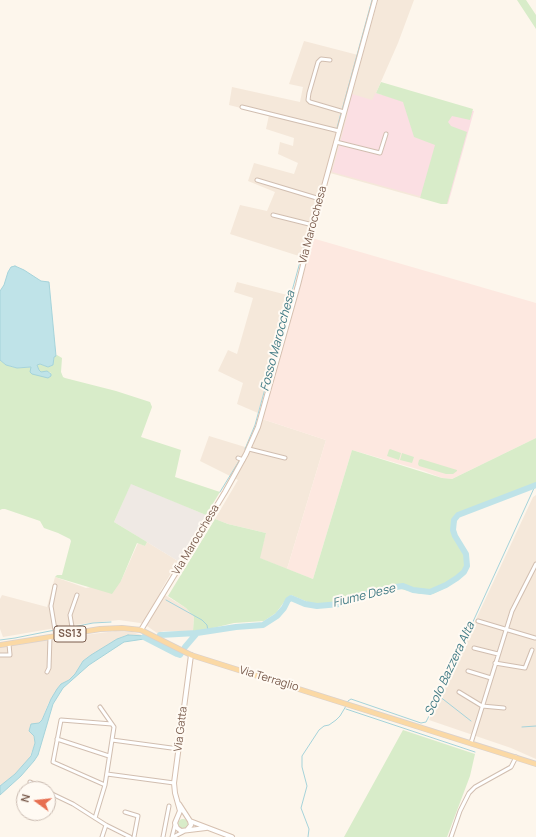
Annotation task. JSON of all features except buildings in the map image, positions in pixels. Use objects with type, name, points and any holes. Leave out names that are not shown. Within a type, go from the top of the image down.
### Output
[{"type":"main road","name":"Via Terraglio","points":[[0,644],[9,646],[50,637],[56,632],[73,629],[114,628],[141,630],[192,655],[536,764]]},
{"type":"street","name":"Via Marocchesa","points":[[141,630],[222,498],[249,449],[264,409],[339,131],[343,111],[375,0]]},
{"type":"street","points":[[330,60],[322,58],[318,62],[308,100],[310,102],[343,111]]},
{"type":"street","points":[[242,107],[339,131]]},
{"type":"street","points":[[336,142],[380,153],[386,134]]},
{"type":"street","points":[[258,180],[320,199]]},
{"type":"street","points":[[273,215],[313,225]]},
{"type":"street","points":[[249,449],[285,458]]},
{"type":"street","points":[[238,458],[243,460]]},
{"type":"street","points":[[471,743],[512,611],[535,569],[536,564]]},
{"type":"street","points":[[56,586],[51,606],[56,632]]},
{"type":"street","points":[[73,629],[70,615],[77,595]]},
{"type":"street","points":[[478,621],[535,638]]},
{"type":"street","points":[[47,672],[50,637]]},
{"type":"street","points":[[0,655],[10,654],[9,646]]},
{"type":"street","points":[[474,648],[498,654]]},
{"type":"street","points":[[495,663],[525,668],[532,650]]},
{"type":"street","name":"Via Gatta","points":[[176,821],[180,811],[174,783],[192,655]]},
{"type":"street","points":[[468,671],[491,678]]},
{"type":"street","points":[[459,692],[482,706],[504,708]]},
{"type":"street","points":[[95,818],[105,785],[114,727],[100,707]]},
{"type":"street","points":[[105,785],[53,762],[61,720],[112,724]]},
{"type":"street","points":[[57,739],[109,756]]},
{"type":"street","points":[[112,740],[179,749]]},
{"type":"street","points":[[451,837],[460,811],[469,792],[475,787],[511,767],[516,757]]},
{"type":"street","points":[[107,774],[174,783]]},
{"type":"street","points":[[56,796],[130,837]]},
{"type":"street","name":"Via Gatta","points":[[178,802],[190,820]]},
{"type":"street","points":[[164,837],[169,806]]},
{"type":"street","points":[[125,812],[138,816],[134,837]]},
{"type":"street","points":[[172,837],[176,821],[181,816],[206,828],[232,837]]},
{"type":"street","points":[[185,831],[190,825],[190,820]]},
{"type":"street","points":[[176,821],[177,828],[185,831]]},
{"type":"street","points":[[102,837],[106,825]]},
{"type":"street","points":[[172,837],[185,831],[206,828]]},
{"type":"shaded area","points":[[378,0],[414,0],[398,43],[376,93],[403,102],[435,145],[420,198],[330,173]]},
{"type":"shaded area","points":[[304,41],[358,55],[302,257],[230,234],[240,205],[267,211],[275,192],[248,181],[254,163],[294,174],[298,163],[278,154],[280,142],[293,146],[294,138],[266,129],[269,115],[229,105],[232,87],[300,102],[303,87],[289,84]]},
{"type":"shaded area","points":[[385,89],[474,111],[448,204],[332,172],[352,94],[372,100],[376,93],[382,95]]},
{"type":"shaded area","points":[[312,238],[536,303],[536,438],[452,479],[442,478],[424,471],[352,450],[313,579],[287,569],[326,440],[262,419]]},
{"type":"shaded area","points":[[237,282],[291,296],[258,413],[237,404],[243,383],[218,371],[228,350],[237,354],[253,298],[234,292]]},
{"type":"shaded area","points":[[262,419],[326,440],[287,569],[259,558],[266,533],[228,524],[215,519],[238,480],[200,461],[209,436],[245,447],[253,446]]},
{"type":"shaded area","points":[[131,483],[206,515],[178,561],[114,522]]},
{"type":"shaded area","points":[[536,495],[536,759],[511,748],[429,720],[533,497]]},
{"type":"shaded area","points":[[147,542],[178,561],[160,592],[186,608],[194,617],[193,631],[164,631],[157,633],[140,623],[119,620],[73,625],[3,637],[0,629],[0,599],[2,595],[47,607],[55,577],[86,588],[121,581],[138,543],[145,546]]},
{"type":"shaded area","points":[[116,631],[132,632],[145,636],[128,635],[117,639],[83,661],[75,674],[69,680],[61,684],[48,704],[41,722],[31,724],[35,743],[29,759],[15,774],[0,786],[0,647]]},
{"type":"green space","points":[[517,0],[526,0],[536,15],[536,29]]},
{"type":"green space","points":[[381,82],[473,109],[470,120],[452,116],[448,122],[451,126],[467,132],[447,204],[441,204],[420,198],[435,145],[414,137],[403,102],[376,93]]},
{"type":"green space","points":[[57,355],[62,358],[61,372],[63,377],[150,402],[152,407],[141,437],[181,450],[175,477],[220,492],[206,515],[131,484],[114,522],[147,542],[145,546],[137,543],[121,581],[112,594],[55,577],[57,575],[62,575],[71,541],[70,539],[44,528],[40,521],[5,509],[0,510],[0,360],[6,365],[17,368],[32,367],[31,370],[51,376],[51,373],[49,372],[41,372],[37,365],[40,364],[48,367],[53,365],[54,357]]},
{"type":"green space","points":[[536,438],[536,487],[458,517],[455,527],[457,535],[467,556],[469,566],[465,573],[449,586],[433,594],[420,594],[401,589],[389,590],[351,601],[319,604],[310,603],[291,595],[276,613],[264,621],[234,623],[196,632],[160,633],[193,631],[194,617],[186,608],[168,596],[215,519],[228,524],[266,533],[260,558],[313,579],[352,450],[442,478],[452,479]]},
{"type":"green space","points":[[390,449],[401,453],[399,460],[387,456]]},
{"type":"green space","points":[[402,453],[414,457],[412,463],[400,460]]},
{"type":"green space","points":[[421,459],[457,471],[453,474],[446,474],[419,466],[419,460]]},
{"type":"green space","points":[[403,730],[475,754],[470,776],[447,837],[344,837]]},
{"type":"green space","points":[[181,819],[185,819],[188,824],[185,829],[181,829],[178,826],[178,822]]},
{"type":"water","points":[[15,266],[41,281],[49,282],[56,356],[54,357],[53,365],[48,367],[40,364],[37,365],[41,372],[47,371],[51,374],[48,378],[32,374],[30,372],[31,367],[17,368],[6,365],[0,360],[0,291],[11,267]]},
{"type":"water","points":[[128,635],[145,636],[153,640],[144,639],[124,642],[89,665],[63,688],[53,704],[38,755],[21,776],[0,795],[0,786],[15,774],[31,756],[35,743],[34,736],[29,731],[31,724],[39,723],[42,720],[51,699],[61,684],[69,680],[75,674],[83,661],[91,655],[117,639]]},
{"type":"waterway","name":"Fosso Marocchesa","points":[[342,110],[372,0]]},
{"type":"waterway","name":"Fosso Marocchesa","points":[[337,128],[341,113]]},
{"type":"waterway","name":"Fosso Marocchesa","points":[[245,449],[255,425],[308,233]]},
{"type":"waterway","name":"Fosso Marocchesa","points":[[220,492],[239,461]]},
{"type":"waterway","name":"Fiume Dese","points":[[160,635],[197,633],[236,627],[263,625],[277,616],[291,598],[305,604],[317,606],[340,604],[361,595],[403,586],[413,590],[430,592],[457,578],[464,572],[467,566],[466,554],[453,530],[454,520],[458,515],[536,485]]},
{"type":"waterway","name":"Scolo Bazzera Alta","points":[[347,703],[351,699],[421,723],[426,722],[535,486]]},
{"type":"waterway","points":[[166,600],[202,620],[207,625],[208,631]]},
{"type":"waterway","points":[[73,627],[93,623],[111,622]]},
{"type":"waterway","points":[[0,640],[70,627]]},
{"type":"waterway","name":"Fiume Dese","points":[[144,637],[180,655],[197,633]]},
{"type":"waterway","points":[[439,696],[471,721]]},
{"type":"waterway","name":"Scolo Bazzera Alta","points":[[308,837],[309,829],[301,808],[307,786],[302,767],[302,756],[319,730],[336,720],[346,706]]},
{"type":"waterway","points":[[346,709],[475,752]]},
{"type":"waterway","points":[[522,727],[536,726]]}]
